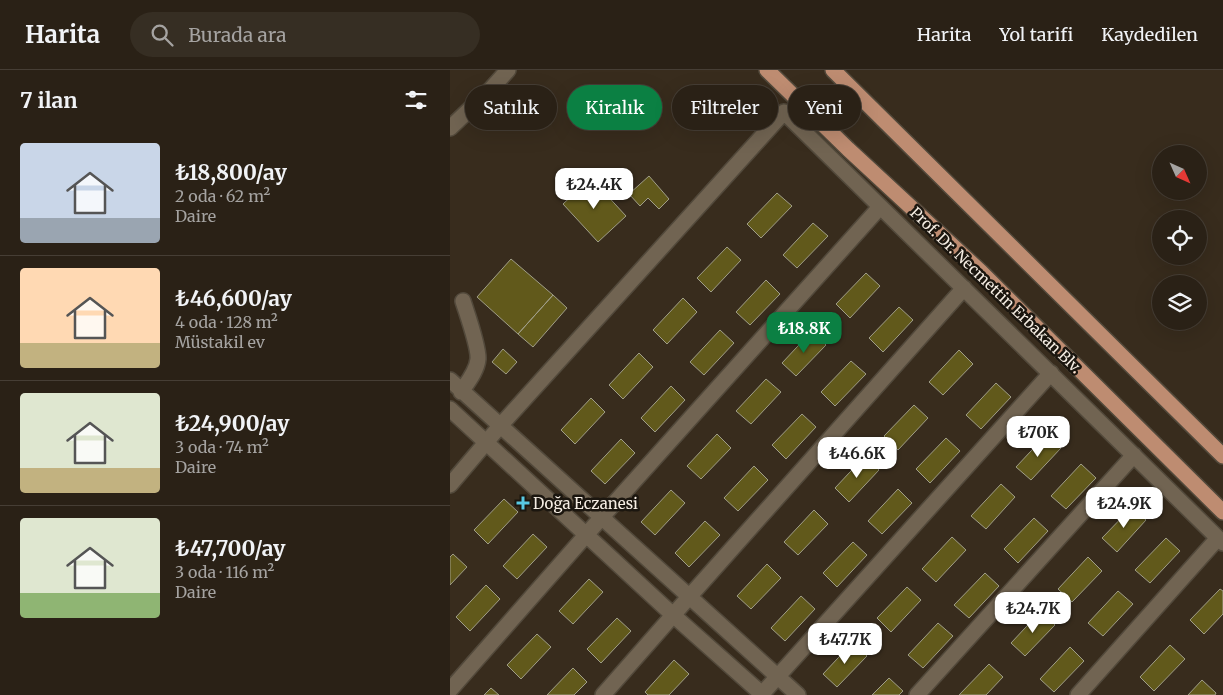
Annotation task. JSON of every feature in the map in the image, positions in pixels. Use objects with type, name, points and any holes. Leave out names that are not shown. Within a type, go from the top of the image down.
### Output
[{"type":"main road","name":"Prof. Dr. Necmettin Erbakan Blv.","points":[[767,70],[848,150],[980,272],[1223,512]]},
{"type":"main road","points":[[833,70],[1223,456]]},
{"type":"street","points":[[450,128],[508,70]]},
{"type":"street","points":[[450,485],[500,426],[784,112],[1220,540],[1078,695]]},
{"type":"street","points":[[450,690],[601,518],[880,207]]},
{"type":"street","points":[[603,695],[964,288]]},
{"type":"street","points":[[461,392],[472,376],[478,360],[472,329],[462,301]]},
{"type":"street","points":[[450,409],[762,695],[1051,373]]},
{"type":"street","points":[[450,380],[461,392],[798,695]]},
{"type":"street","points":[[917,695],[1134,455]]},
{"type":"building","points":[[649,176],[669,199],[659,209],[648,198],[640,206],[629,194]]},
{"type":"building","points":[[591,178],[626,216],[598,242],[563,204]]},
{"type":"building","points":[[777,193],[792,206],[761,238],[747,224]]},
{"type":"building","points":[[813,223],[828,236],[797,268],[783,255]]},
{"type":"building","points":[[727,247],[741,260],[711,292],[697,278]]},
{"type":"building","points":[[511,259],[553,295],[518,334],[477,297]]},
{"type":"building","points":[[866,273],[880,286],[850,318],[836,304]]},
{"type":"building","points":[[766,280],[780,294],[750,325],[736,312]]},
{"type":"building","points":[[553,295],[567,308],[533,347],[518,334]]},
{"type":"building","points":[[683,298],[697,312],[667,344],[653,330]]},
{"type":"building","points":[[899,307],[913,320],[883,352],[869,338]]},
{"type":"building","points":[[720,330],[734,343],[704,375],[690,362]]},
{"type":"building","points":[[812,331],[826,345],[796,376],[782,363]]},
{"type":"building","points":[[503,349],[517,362],[506,374],[492,362]]},
{"type":"building","points":[[959,350],[973,364],[943,395],[929,382]]},
{"type":"building","points":[[639,353],[653,367],[623,399],[609,385]]},
{"type":"building","points":[[851,361],[866,374],[835,406],[821,392]]},
{"type":"building","points":[[766,379],[781,392],[751,424],[736,411]]},
{"type":"building","points":[[996,383],[1011,397],[981,429],[966,415]]},
{"type":"building","points":[[671,386],[685,400],[655,432],[641,418]]},
{"type":"building","points":[[591,398],[605,412],[575,444],[561,430]]},
{"type":"building","points":[[914,405],[928,418],[898,450],[884,436]]},
{"type":"building","points":[[802,414],[816,427],[786,459],[772,445]]},
{"type":"building","points":[[717,434],[731,448],[701,479],[687,466]]},
{"type":"building","points":[[1046,435],[1061,448],[1031,480],[1016,467]]},
{"type":"building","points":[[946,438],[960,451],[930,483],[916,469]]},
{"type":"building","points":[[621,439],[635,453],[605,484],[591,471]]},
{"type":"building","points":[[865,456],[879,470],[849,502],[835,488]]},
{"type":"building","points":[[1081,464],[1096,478],[1066,509],[1051,496]]},
{"type":"building","points":[[754,466],[768,480],[738,511],[724,498]]},
{"type":"building","points":[[1001,484],[1015,497],[986,529],[971,516]]},
{"type":"building","points":[[898,489],[912,503],[882,534],[868,521]]},
{"type":"building","points":[[671,490],[685,503],[655,535],[641,522]]},
{"type":"building","points":[[504,499],[518,512],[488,544],[474,530]]},
{"type":"building","points":[[1132,507],[1146,520],[1117,552],[1102,538]]},
{"type":"building","points":[[814,510],[828,524],[798,555],[784,542]]},
{"type":"building","points":[[1034,518],[1048,531],[1018,563],[1004,549]]},
{"type":"building","points":[[705,521],[720,535],[689,567],[675,553]]},
{"type":"building","points":[[533,534],[547,547],[517,579],[503,566]]},
{"type":"building","points":[[952,537],[966,550],[936,582],[922,569]]},
{"type":"building","points":[[1166,538],[1180,551],[1150,583],[1135,570]]},
{"type":"building","points":[[853,542],[867,555],[837,587],[823,573]]},
{"type":"building","points":[[453,554],[467,567],[450,585],[450,557]]},
{"type":"building","points":[[1088,557],[1102,571],[1072,602],[1058,589]]},
{"type":"building","points":[[767,564],[781,578],[751,609],[737,596]]},
{"type":"building","points":[[985,573],[999,586],[969,618],[954,605]]},
{"type":"building","points":[[589,579],[603,592],[573,624],[559,611]]},
{"type":"building","points":[[486,585],[500,599],[470,631],[456,617]]},
{"type":"building","points":[[907,587],[921,600],[891,632],[877,618]]},
{"type":"building","points":[[1220,589],[1223,591],[1223,614],[1204,634],[1190,620]]},
{"type":"building","points":[[1118,591],[1133,604],[1103,636],[1088,623]]},
{"type":"building","points":[[801,596],[815,609],[785,641],[771,628]]},
{"type":"building","points":[[1041,611],[1055,625],[1025,656],[1011,643]]},
{"type":"building","points":[[617,618],[631,631],[601,663],[587,649]]},
{"type":"building","points":[[938,623],[953,636],[923,668],[908,655]]},
{"type":"building","points":[[537,634],[551,647],[521,679],[507,665]]},
{"type":"building","points":[[853,642],[867,656],[837,687],[823,674]]},
{"type":"building","points":[[1170,645],[1185,659],[1154,691],[1140,677]]},
{"type":"building","points":[[1070,647],[1084,661],[1054,692],[1040,679]]},
{"type":"building","points":[[674,660],[689,674],[669,695],[648,695],[645,692]]},
{"type":"building","points":[[989,664],[1003,677],[986,695],[959,695]]},
{"type":"building","points":[[573,668],[587,682],[574,695],[547,695]]},
{"type":"building","points":[[889,678],[903,691],[899,695],[872,695]]},
{"type":"building","points":[[1202,680],[1216,693],[1215,695],[1188,695]]},
{"type":"building","points":[[491,688],[499,695],[484,695]]},
{"type":"place","name":"Doğa Eczanesi","points":[[523,503]]}]
